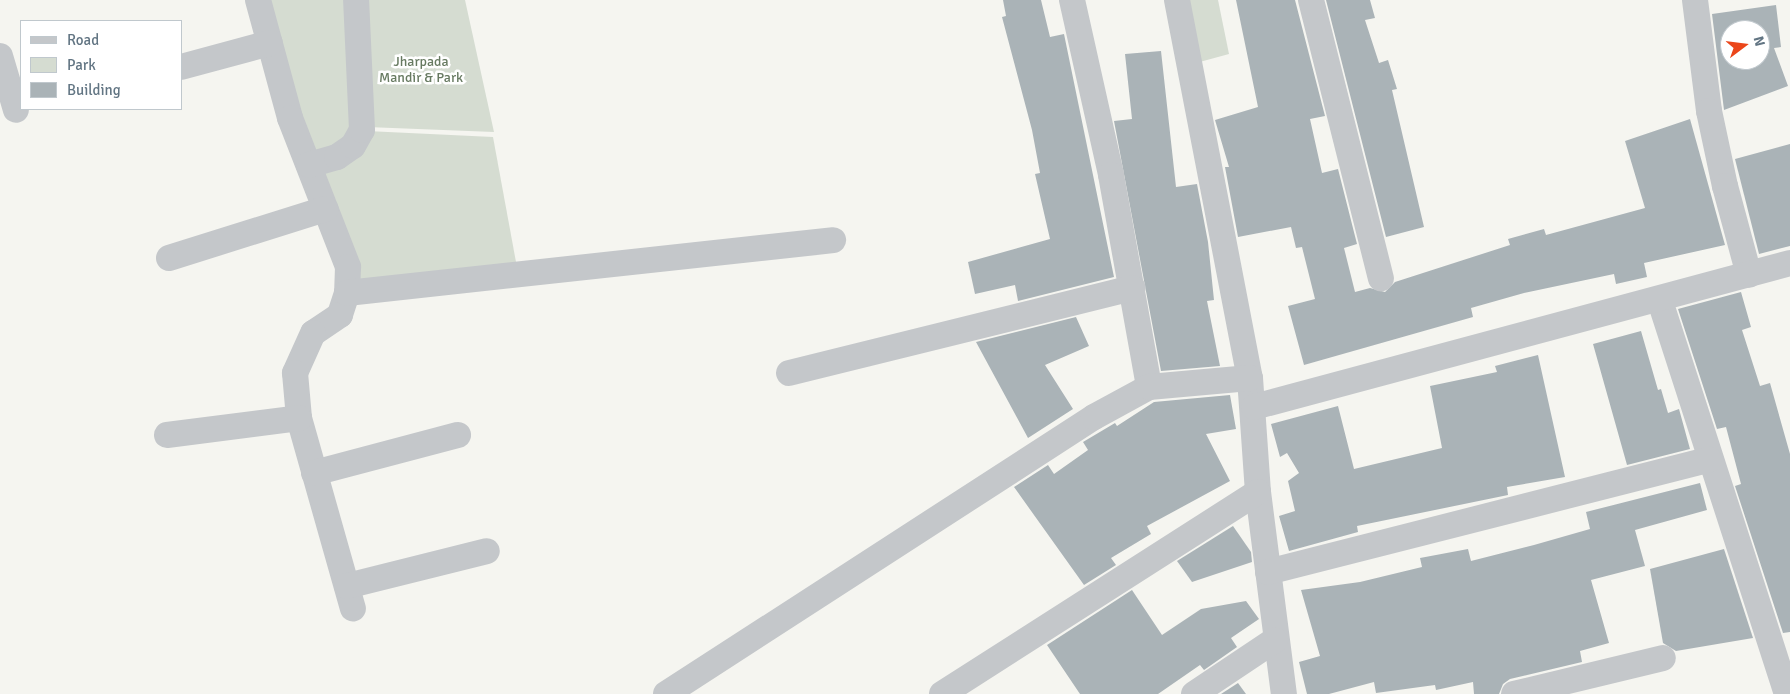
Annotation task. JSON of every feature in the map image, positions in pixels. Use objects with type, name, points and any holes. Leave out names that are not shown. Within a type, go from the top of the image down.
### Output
[{"type":"street","points":[[258,0],[290,118],[348,267],[347,293],[340,316],[313,333],[302,350],[294,373],[299,418],[350,598],[487,551]]},
{"type":"street","points":[[309,165],[337,157],[353,146],[362,130],[356,0]]},
{"type":"street","points":[[1072,0],[1133,288],[1149,387]]},
{"type":"street","points":[[1177,0],[1250,378],[1254,406],[1258,492],[1284,694]]},
{"type":"street","points":[[1311,0],[1381,278]]},
{"type":"street","points":[[1695,0],[1709,111],[1724,186],[1749,275]]},
{"type":"street","points":[[182,67],[270,43]]},
{"type":"street","points":[[0,56],[12,110]]},
{"type":"street","points":[[169,258],[325,209]]},
{"type":"street","points":[[347,293],[833,240]]},
{"type":"street","points":[[1254,406],[1660,301],[1790,263]]},
{"type":"street","points":[[789,373],[1133,288]]},
{"type":"street","points":[[1660,301],[1709,460],[1787,694]]},
{"type":"street","points":[[666,694],[1074,430],[1149,387],[1250,378]]},
{"type":"street","points":[[167,435],[299,418]]},
{"type":"street","points":[[314,473],[458,435]]},
{"type":"street","points":[[1268,572],[1709,460]]},
{"type":"street","points":[[942,694],[1258,492]]},
{"type":"street","points":[[1194,694],[1276,640]]},
{"type":"street","points":[[1514,694],[1607,684],[1663,658]]},
{"type":"green space","name":"Jharpada Mandir & Park","points":[[266,0],[352,0],[358,129],[311,159]]},
{"type":"green space","name":"Jharpada Mandir & Park","points":[[358,0],[465,0],[494,132],[367,127]]},
{"type":"green space","points":[[1184,0],[1218,0],[1229,54],[1196,63]]},
{"type":"green space","points":[[367,131],[493,137],[518,273],[349,292],[312,166]]},
{"type":"building","points":[[1003,0],[1041,0],[1050,37],[1064,34],[1114,277],[1018,301],[1015,285],[975,294],[968,262],[1050,239],[1035,174],[1040,173],[1032,130],[1002,17],[1006,16]]},
{"type":"building","points":[[1236,0],[1295,0],[1325,116],[1310,119],[1322,173],[1338,169],[1357,244],[1344,248],[1355,292],[1370,288],[1385,292],[1395,282],[1510,245],[1508,239],[1544,229],[1546,235],[1645,208],[1625,141],[1690,119],[1725,245],[1644,263],[1647,277],[1616,284],[1614,274],[1524,293],[1471,308],[1473,317],[1304,365],[1288,306],[1315,299],[1302,247],[1296,248],[1291,227],[1238,237],[1225,167],[1229,167],[1215,120],[1258,107]]},
{"type":"building","points":[[1326,0],[1370,0],[1375,18],[1365,20],[1379,63],[1388,60],[1397,89],[1392,90],[1424,227],[1386,237]]},
{"type":"building","points":[[1776,5],[1781,47],[1774,48],[1788,86],[1724,110],[1712,14]]},
{"type":"building","points":[[1161,51],[1176,187],[1197,184],[1208,242],[1214,300],[1207,301],[1220,366],[1161,371],[1114,121],[1132,119],[1125,54]]},
{"type":"building","points":[[1790,144],[1790,246],[1759,254],[1735,159]]},
{"type":"building","points":[[1741,292],[1751,327],[1742,330],[1760,386],[1770,383],[1790,454],[1790,632],[1783,633],[1735,486],[1741,484],[1726,427],[1717,429],[1678,309]]},
{"type":"building","points":[[1076,317],[1089,346],[1045,365],[1073,409],[1028,438],[976,342]]},
{"type":"building","points":[[1641,331],[1658,390],[1661,389],[1668,413],[1679,409],[1690,449],[1627,465],[1593,344]]},
{"type":"building","points":[[1538,355],[1565,477],[1507,487],[1508,495],[1357,526],[1358,532],[1289,551],[1279,516],[1295,511],[1288,481],[1299,473],[1287,453],[1280,457],[1271,424],[1338,406],[1354,469],[1442,448],[1430,386],[1497,372],[1495,366]]},
{"type":"building","points":[[1230,395],[1236,429],[1206,434],[1230,481],[1147,526],[1151,534],[1111,558],[1116,565],[1084,585],[1014,487],[1048,465],[1054,474],[1088,450],[1083,442],[1115,423],[1117,426],[1154,402]]},
{"type":"building","points":[[1700,483],[1707,510],[1635,530],[1645,566],[1591,580],[1609,643],[1580,651],[1582,662],[1510,679],[1503,684],[1499,694],[1474,694],[1473,682],[1436,690],[1435,685],[1376,693],[1374,682],[1329,694],[1307,694],[1299,662],[1320,656],[1301,590],[1360,582],[1422,567],[1420,558],[1468,549],[1471,561],[1534,545],[1590,529],[1586,512]]},
{"type":"building","points":[[1233,526],[1251,552],[1252,562],[1192,582],[1177,561]]},
{"type":"building","points":[[1724,549],[1753,638],[1676,651],[1663,643],[1650,569]]},
{"type":"building","points":[[1132,590],[1162,635],[1201,609],[1246,601],[1259,619],[1231,638],[1237,647],[1204,670],[1200,665],[1158,694],[1080,694],[1047,645]]},
{"type":"building","points":[[1238,683],[1246,694],[1221,694]]}]
